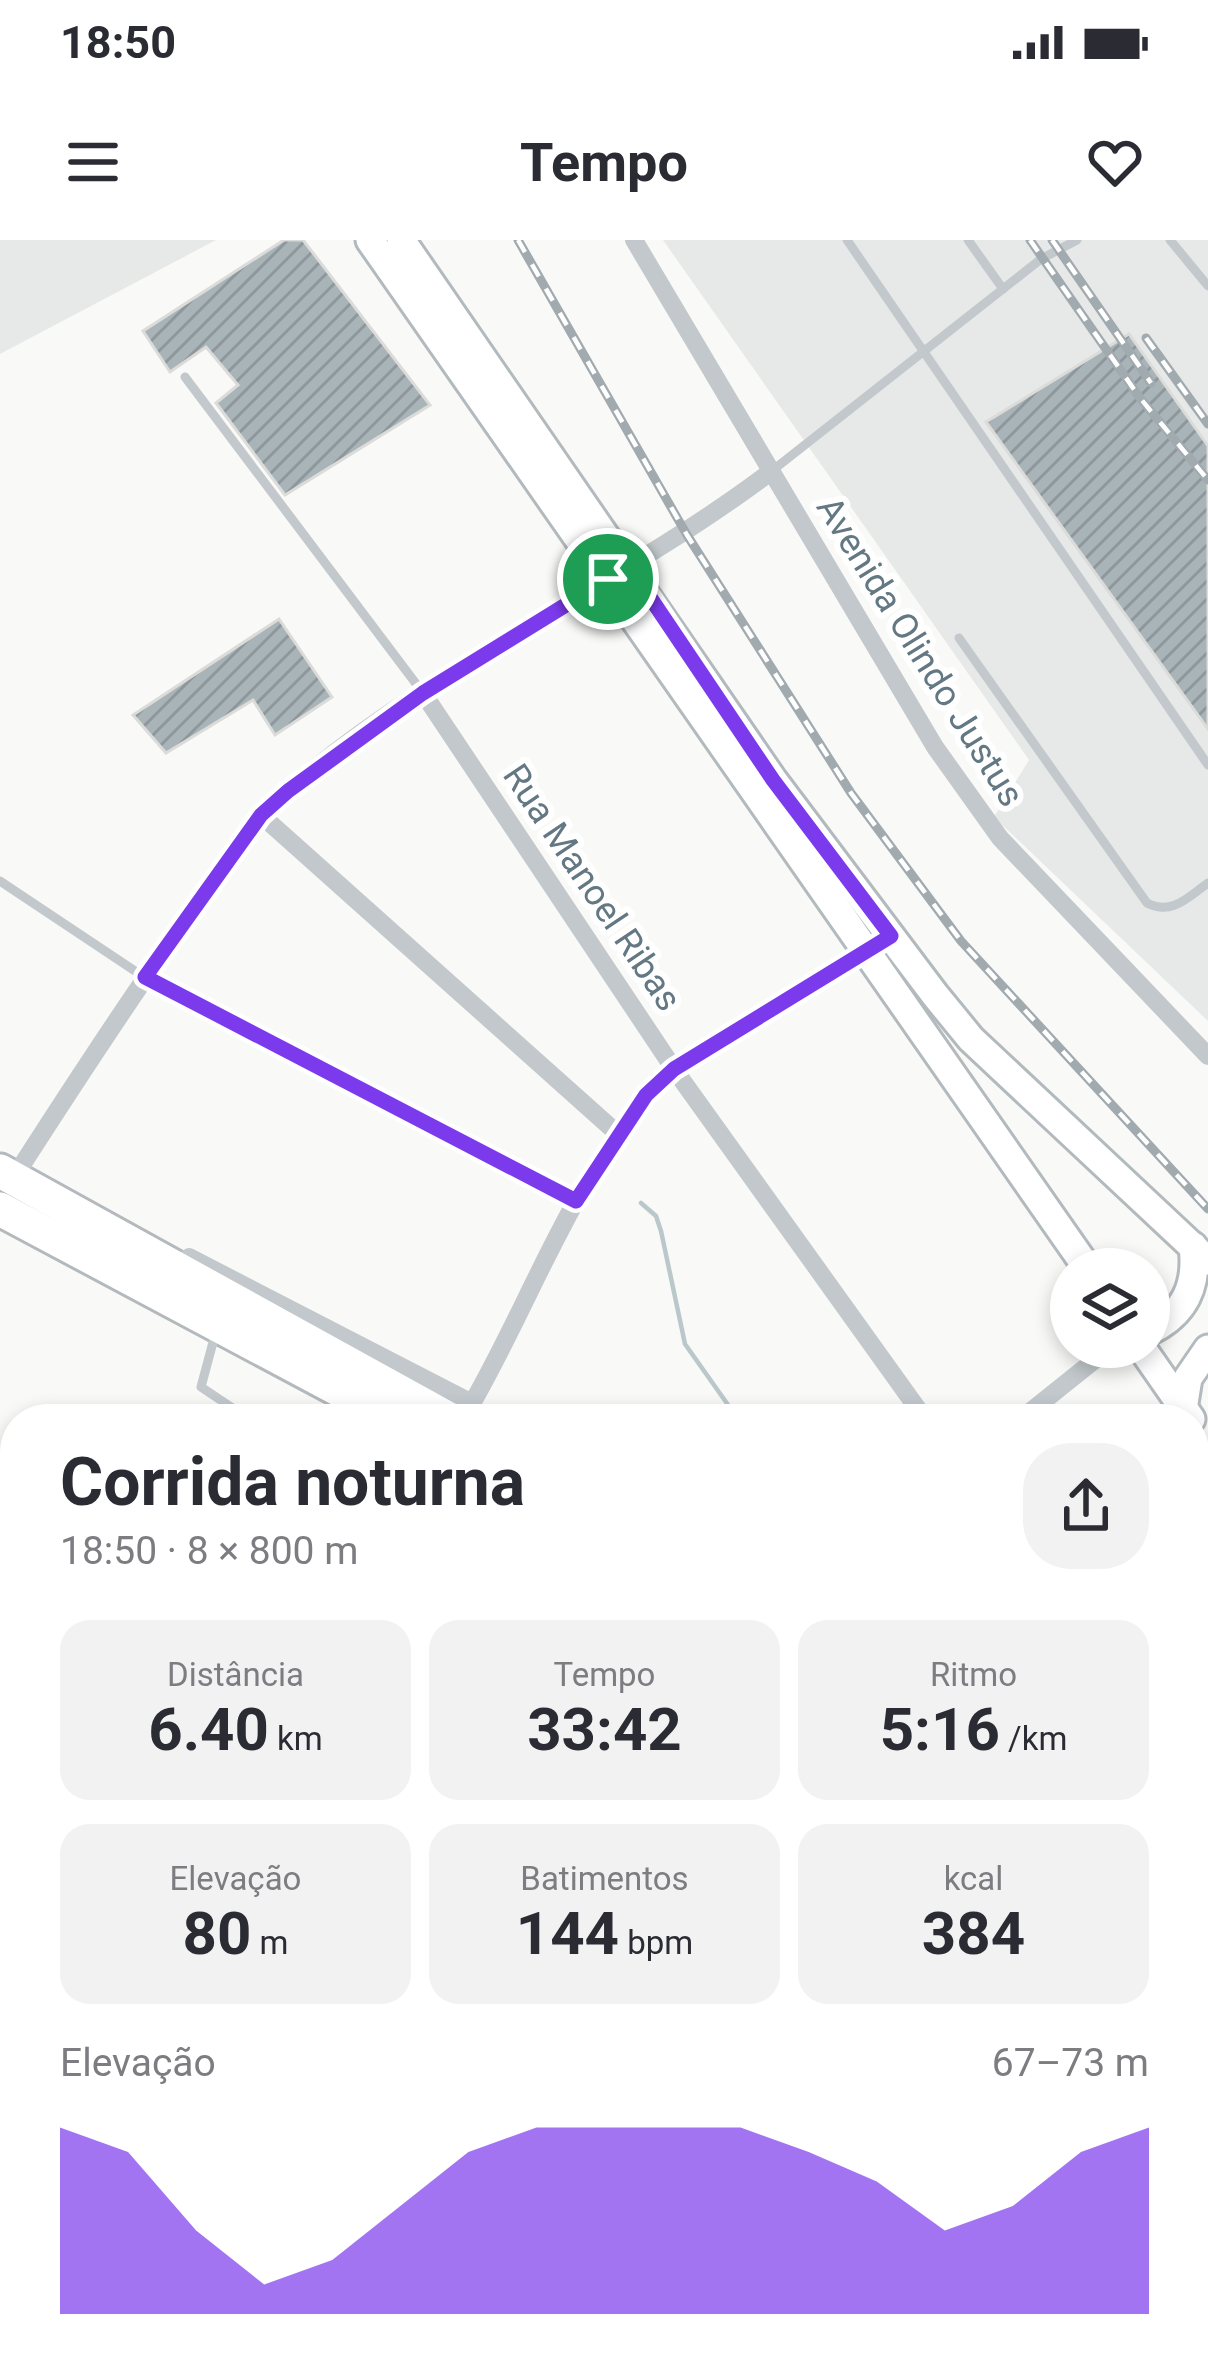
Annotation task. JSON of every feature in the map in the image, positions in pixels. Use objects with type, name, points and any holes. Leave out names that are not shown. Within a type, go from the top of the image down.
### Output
[{"type":"highway","points":[[8,1181],[218,1326],[366,1404]]},
{"type":"highway","points":[[8,1181],[442,1404]]},
{"type":"main road","points":[[370,240],[773,780],[1075,1248]]},
{"type":"main road","points":[[401,240],[618,572]]},
{"type":"main road","points":[[880,944],[971,1039],[1201,1254],[1192,1289],[1181,1308],[1170,1316]]},
{"type":"main road","points":[[1189,1404],[1188,1378],[1208,1349]]},
{"type":"main road","points":[[1156,1368],[1181,1404]]},
{"type":"street","name":"Avenida Olindo Justus","points":[[634,240],[934,747],[1000,838],[1208,1056]]},
{"type":"street","points":[[8,1181],[261,815],[423,693],[618,572],[687,535],[769,473]]},
{"type":"street","name":"Rua Manoel Ribas","points":[[423,693],[674,1069],[914,1404]]},
{"type":"street","points":[[261,815],[618,1134]]},
{"type":"street","points":[[466,1404],[576,1201],[618,1134],[674,1069],[880,944]]},
{"type":"street","points":[[145,977],[576,1201]]},
{"type":"street","points":[[1040,1404],[1085,1368]]},
{"type":"lane","points":[[847,240],[1208,765]]},
{"type":"lane","points":[[968,240],[1003,289]]},
{"type":"lane","points":[[769,473],[1003,289],[1077,240]]},
{"type":"lane","points":[[1170,240],[1208,286]]},
{"type":"lane","name":"Rua Manoel Ribas","points":[[185,377],[423,693]]},
{"type":"lane","points":[[959,638],[1147,902],[1159,909],[1174,907],[1208,883]]},
{"type":"lane","points":[[0,881],[145,977]]},
{"type":"lane","points":[[218,1326],[201,1387],[226,1404]]},
{"type":"shaded area","points":[[0,240],[216,240],[0,354]]},
{"type":"shaded area","points":[[663,240],[1208,240],[1208,1021],[994,817],[1029,760]]},
{"type":"building","points":[[284,240],[303,240],[430,405],[285,495],[216,403],[238,385],[206,347],[170,372],[143,331]]},
{"type":"building","points":[[1129,334],[1208,446],[1208,729],[986,422]]},
{"type":"building","points":[[279,619],[332,697],[275,735],[253,700],[166,753],[133,715]]},
{"type":"waterway","points":[[641,1203],[656,1216],[661,1231],[685,1344],[727,1404]]},
{"type":"railway","points":[[518,240],[687,535],[851,793],[961,941],[1208,1209]]},
{"type":"railway","points":[[1030,240],[1140,398],[1208,480]]},
{"type":"railway","points":[[1052,240],[1151,383]]},
{"type":"railway","points":[[1146,338],[1208,424]]},
{"type":"route","points":[[629,566],[773,780],[891,936],[674,1069],[646,1095],[576,1201],[145,977],[261,815],[288,791],[423,693],[608,579],[629,566]]}]
